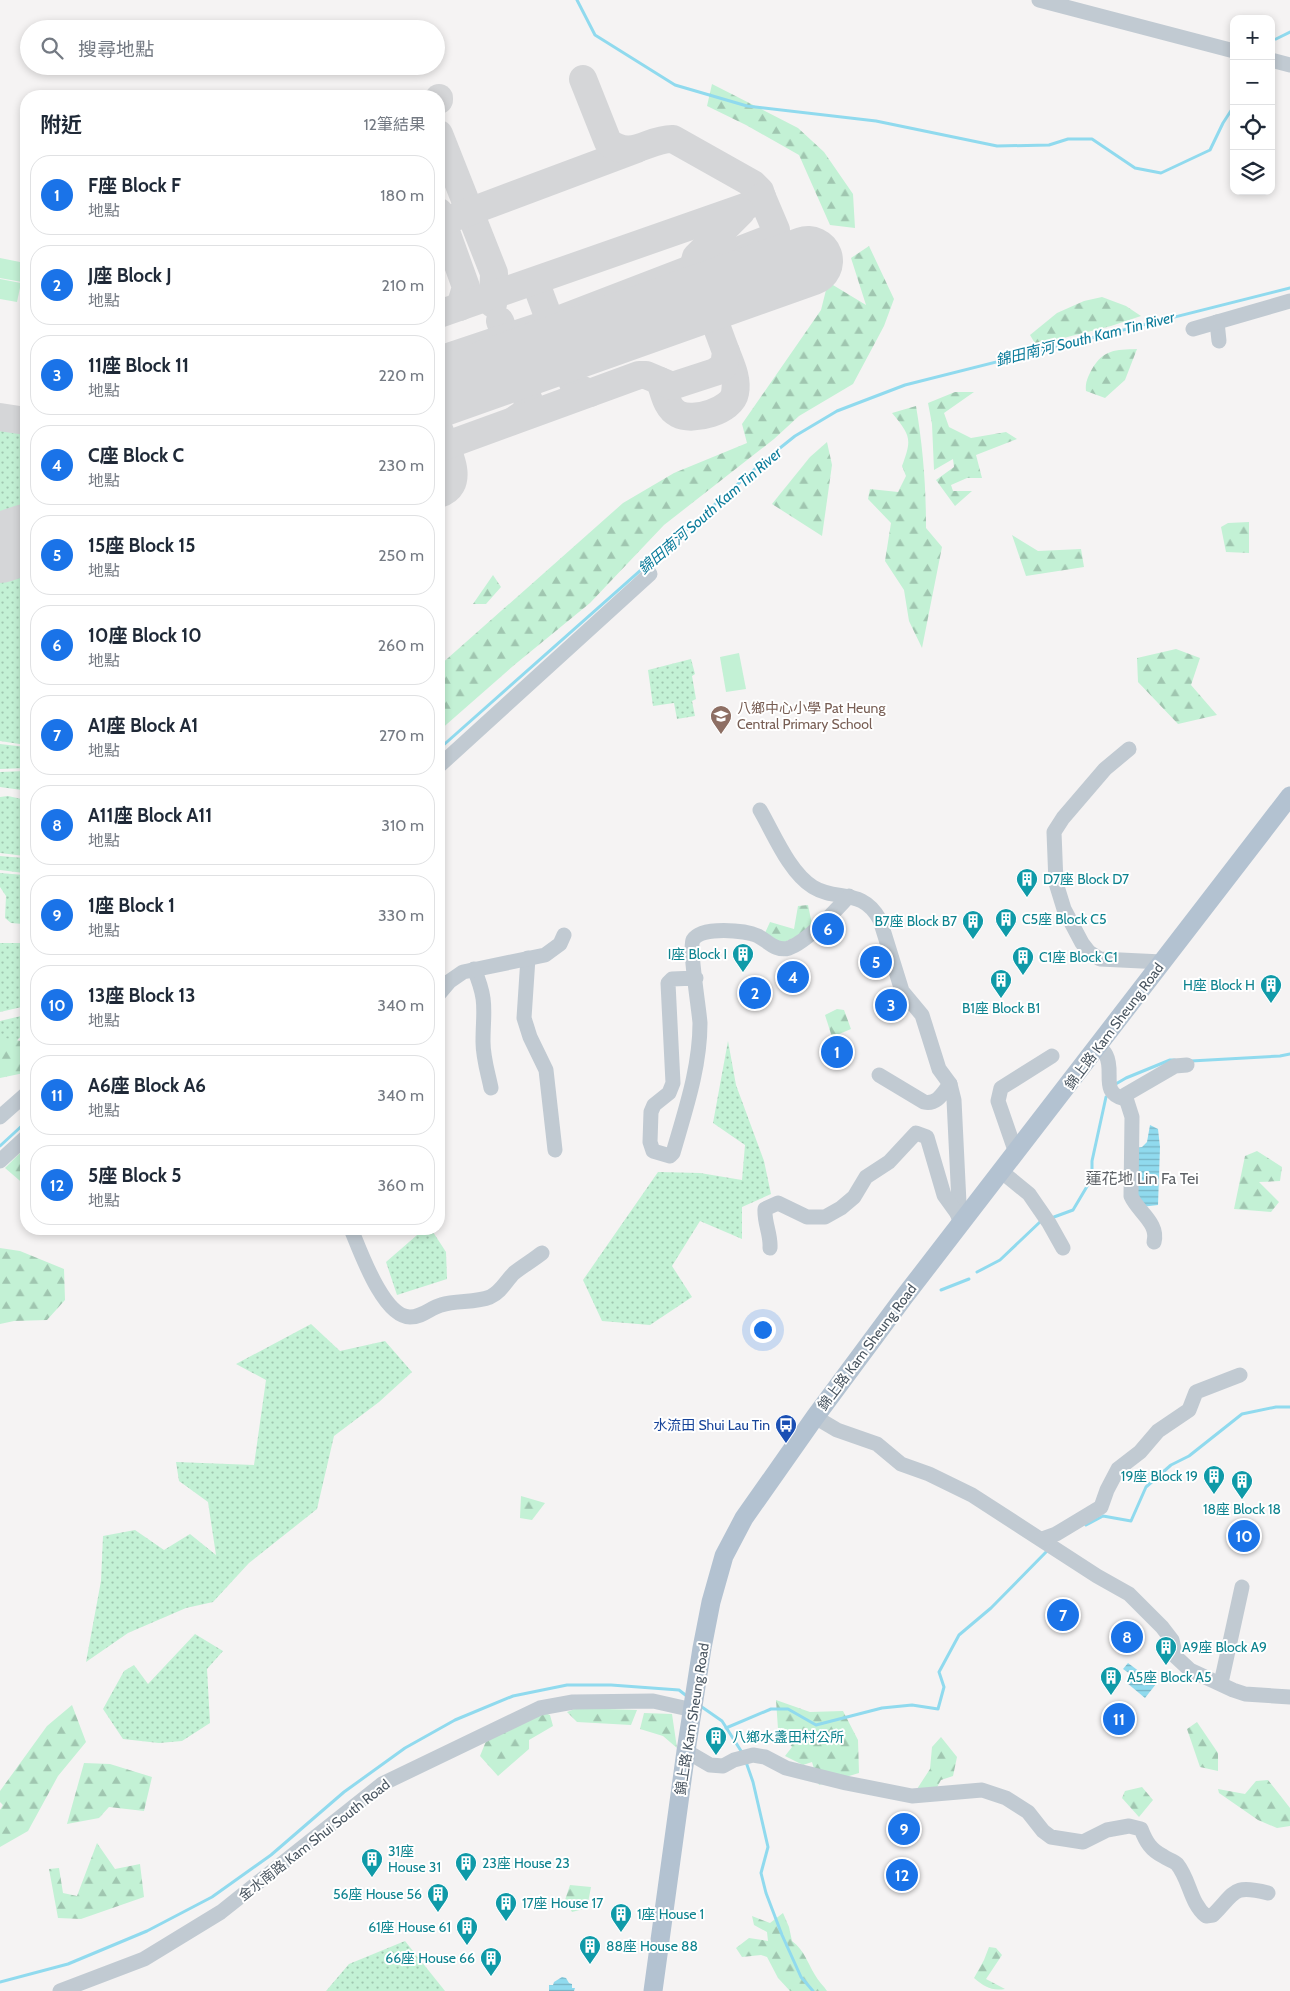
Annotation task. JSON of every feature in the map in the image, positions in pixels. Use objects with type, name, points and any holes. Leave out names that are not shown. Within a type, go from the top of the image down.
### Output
[{"type":"main road","name":"錦上路 Kam Sheung Road","points":[[653,1991],[686,1751],[711,1602],[724,1556],[744,1518],[959,1218],[1002,1172],[1290,796]]},
{"type":"street","points":[[1039,0],[1230,50]]},
{"type":"street","points":[[1275,61],[1290,65]]},
{"type":"street","points":[[1193,329],[1290,302]]},
{"type":"street","points":[[1216,322],[1219,341]]},
{"type":"street","points":[[445,761],[650,574]]},
{"type":"street","points":[[1129,749],[1105,769],[1054,832],[1056,883],[1064,909],[1082,944],[1089,952],[1100,959],[1162,962]]},
{"type":"street","points":[[760,810],[798,874],[812,887],[865,902],[874,909],[880,920],[902,991],[922,1015],[939,1069],[950,1084],[954,1100],[959,1218]]},
{"type":"street","points":[[696,978],[672,980],[668,983],[673,1083],[669,1093],[654,1106],[651,1112],[650,1142],[653,1151],[670,1156],[673,1153],[698,1054],[700,1022],[696,978],[691,947],[693,940],[700,933],[712,930],[758,935],[781,949],[788,948],[801,942],[849,896]]},
{"type":"street","points":[[445,988],[456,976],[474,970],[545,954],[560,944],[564,935]]},
{"type":"street","points":[[528,958],[524,1018],[530,1037],[546,1070],[555,1150]]},
{"type":"street","points":[[474,970],[481,985],[485,1007],[483,1042],[485,1064],[492,1088]]},
{"type":"street","points":[[1098,1046],[1107,1057],[1111,1090],[1116,1097],[1125,1099]]},
{"type":"street","points":[[1016,1153],[998,1101],[1001,1088],[1052,1056]]},
{"type":"street","points":[[1154,1242],[1155,1232],[1149,1220],[1136,1206],[1131,1196],[1132,1117],[1125,1099],[1128,1092],[1175,1066],[1187,1065]]},
{"type":"street","points":[[879,1074],[924,1102],[930,1103],[936,1101],[950,1084]]},
{"type":"street","points":[[0,1117],[20,1099]]},
{"type":"street","points":[[770,1248],[764,1218],[765,1209],[778,1203],[807,1217],[825,1217],[841,1208],[854,1197],[866,1177],[889,1162],[916,1133],[927,1137],[944,1195],[959,1218]]},
{"type":"street","points":[[0,1161],[20,1143]]},
{"type":"street","points":[[1002,1172],[1029,1194],[1050,1223],[1063,1248]]},
{"type":"street","points":[[353,1235],[365,1265],[379,1289],[392,1308],[403,1316],[408,1317],[422,1314],[444,1304],[457,1304],[490,1296],[504,1286],[516,1272],[542,1253]]},
{"type":"street","points":[[1048,1543],[1056,1534],[1101,1507],[1118,1469],[1140,1452],[1158,1432],[1190,1410],[1196,1392],[1240,1375]]},
{"type":"street","points":[[815,1417],[838,1430],[877,1444],[901,1464],[929,1474],[972,1495],[1097,1576],[1129,1594],[1162,1627],[1172,1640],[1176,1657],[1190,1670],[1245,1694],[1290,1697]]},
{"type":"street","points":[[1221,1683],[1242,1587]]},
{"type":"street","name":"金水南路 Kam Shui South Road","points":[[60,1991],[144,1959],[221,1912],[382,1784],[540,1708],[573,1702],[653,1701],[693,1708]]},
{"type":"street","points":[[686,1751],[710,1765],[723,1766],[734,1760],[752,1755],[765,1757],[786,1768],[846,1783],[912,1796],[982,1790],[1006,1798],[1028,1812],[1043,1831],[1051,1837],[1083,1842],[1107,1830],[1129,1826],[1141,1830],[1147,1843],[1160,1855],[1176,1864],[1200,1912],[1206,1916],[1213,1915],[1237,1890],[1250,1889],[1268,1893]]},
{"type":"green space","points":[[712,84],[798,128],[824,152],[853,194],[855,228],[830,225],[799,155],[746,125],[707,106]]},
{"type":"green space","points":[[869,246],[894,299],[884,326],[853,384],[799,416],[774,439],[664,525],[590,603],[513,666],[445,726],[445,661],[623,503],[674,473],[747,443],[742,424],[821,310],[828,282],[866,305],[851,258]]},
{"type":"green space","points":[[0,258],[20,262],[20,282],[0,278]]},
{"type":"green space","points":[[0,279],[20,283],[17,302],[0,299]]},
{"type":"green space","points":[[1102,297],[1126,306],[1141,316],[1111,326],[1036,345],[1030,335],[1057,313],[1084,301]]},
{"type":"green space","points":[[1137,349],[1125,380],[1105,398],[1086,391],[1088,377],[1096,362],[1106,354],[1116,350]]},
{"type":"green space","points":[[955,392],[974,392],[944,413],[949,427],[971,438],[1006,432],[1017,439],[976,455],[982,478],[967,478],[951,485],[953,491],[972,491],[955,506],[936,480],[954,467],[953,459],[934,470],[932,424],[928,403]]},
{"type":"green space","points":[[916,406],[924,467],[926,528],[942,547],[922,648],[909,621],[904,590],[885,561],[891,523],[868,499],[870,489],[898,492],[906,476],[902,466],[907,450],[908,438],[903,427],[892,413]]},
{"type":"green space","points":[[0,425],[20,427],[20,514],[0,521]]},
{"type":"green space","points":[[827,442],[832,465],[822,536],[772,504],[810,457]]},
{"type":"green space","points":[[1249,522],[1249,553],[1226,552],[1221,527],[1228,523]]},
{"type":"green space","points":[[1012,535],[1038,551],[1081,549],[1084,567],[1026,576]]},
{"type":"green space","points":[[20,573],[20,744],[0,741],[0,580]]},
{"type":"green space","points":[[493,575],[501,587],[486,604],[473,604]]},
{"type":"green space","points":[[1176,649],[1200,658],[1191,685],[1217,715],[1178,724],[1138,682],[1137,658]]},
{"type":"green space","points":[[739,653],[746,689],[726,692],[720,657]]},
{"type":"green space","points":[[691,659],[695,674],[692,676],[696,699],[692,701],[695,716],[677,719],[674,703],[653,706],[648,670]]},
{"type":"green space","points":[[0,744],[20,746],[20,768],[0,769]]},
{"type":"green space","points":[[20,771],[20,790],[0,787],[0,772]]},
{"type":"green space","points":[[8,796],[20,799],[20,855],[0,853],[0,797]]},
{"type":"green space","points":[[0,856],[20,858],[20,872],[0,870]]},
{"type":"green space","points":[[0,873],[20,875],[20,924],[11,923],[5,918],[6,896],[0,887]]},
{"type":"green space","points":[[808,905],[813,929],[778,945],[765,933],[770,922],[794,929],[798,906]]},
{"type":"green space","points":[[0,943],[20,943],[20,1007],[0,1012]]},
{"type":"green space","points":[[837,1009],[844,1010],[851,1029],[832,1037],[825,1015]]},
{"type":"green space","points":[[20,1016],[20,1037],[7,1051],[0,1052],[0,1021]]},
{"type":"green space","points":[[0,1037],[20,1041],[20,1074],[0,1078]]},
{"type":"green space","points":[[728,1041],[736,1085],[764,1161],[771,1194],[742,1207],[742,1239],[700,1221],[672,1266],[692,1297],[650,1325],[602,1321],[583,1280],[658,1172],[700,1173],[742,1180],[745,1145],[713,1123]]},
{"type":"green space","points":[[1257,1151],[1282,1167],[1280,1181],[1259,1182],[1279,1202],[1271,1212],[1234,1209],[1245,1156]]},
{"type":"green space","points":[[20,1153],[20,1181],[5,1168]]},
{"type":"green space","points":[[417,1235],[435,1235],[446,1252],[447,1279],[397,1295],[386,1262]]},
{"type":"green space","points":[[0,1248],[20,1251],[64,1269],[65,1300],[47,1320],[14,1321],[0,1324]]},
{"type":"green space","points":[[311,1324],[340,1351],[385,1341],[412,1372],[379,1402],[334,1436],[317,1509],[249,1563],[213,1602],[186,1608],[128,1633],[86,1662],[101,1581],[103,1536],[135,1530],[164,1550],[190,1534],[216,1555],[208,1502],[179,1481],[176,1462],[254,1465],[266,1380],[236,1364]]},
{"type":"green space","points":[[521,1496],[545,1503],[532,1520],[520,1518]]},
{"type":"green space","points":[[195,1634],[223,1651],[207,1669],[210,1723],[182,1741],[159,1743],[123,1739],[103,1709],[124,1671],[134,1665],[148,1684]]},
{"type":"green space","points":[[776,1700],[810,1712],[843,1711],[858,1740],[859,1773],[819,1785],[812,1762],[803,1765],[785,1756],[792,1747],[778,1729]]},
{"type":"green space","points":[[72,1705],[86,1742],[58,1776],[28,1831],[0,1847],[0,1810],[3,1805],[0,1802],[0,1791],[47,1726]]},
{"type":"green space","points":[[529,1707],[550,1715],[553,1726],[529,1740],[529,1749],[498,1776],[480,1756],[493,1724]]},
{"type":"green space","points":[[577,1708],[637,1710],[631,1725],[577,1722],[567,1712]]},
{"type":"green space","points":[[644,1713],[672,1714],[677,1748],[663,1736],[640,1729]]},
{"type":"green space","points":[[1197,1722],[1218,1753],[1218,1771],[1200,1767],[1187,1729]]},
{"type":"green space","points":[[941,1737],[957,1757],[953,1776],[941,1780],[931,1798],[917,1789],[930,1769],[932,1747]]},
{"type":"green space","points":[[84,1763],[110,1764],[152,1777],[144,1811],[109,1807],[99,1818],[67,1824]]},
{"type":"green space","points":[[1268,1780],[1290,1808],[1290,1826],[1277,1828],[1258,1820],[1219,1793],[1218,1789],[1245,1794],[1256,1781]]},
{"type":"green space","points":[[1142,1787],[1153,1800],[1139,1817],[1122,1798],[1125,1791]]},
{"type":"green space","points":[[97,1843],[115,1869],[140,1864],[144,1897],[81,1919],[58,1918],[49,1869],[59,1868],[63,1893],[77,1896]]},
{"type":"green space","points":[[570,1885],[591,1887],[587,1908],[572,1912],[565,1900]]},
{"type":"green space","points":[[783,1913],[792,1941],[803,1953],[816,1977],[827,1991],[790,1991],[778,1978],[767,1957],[761,1955],[742,1957],[736,1948],[749,1938],[768,1941],[767,1932],[754,1925],[752,1916],[770,1923]]},
{"type":"green space","points":[[405,1941],[445,1991],[326,1991],[349,1964]]},
{"type":"green space","points":[[989,1947],[996,1948],[1002,1955],[986,1979],[1005,1989],[988,1988],[974,1978]]},
{"type":"water","points":[[1150,1125],[1158,1129],[1160,1147],[1158,1205],[1141,1207],[1135,1198],[1134,1148],[1142,1147],[1147,1142]]},
{"type":"water","points":[[1128,1663],[1156,1684],[1145,1698],[1127,1683],[1133,1676],[1123,1669]]},
{"type":"water","points":[[562,1977],[572,1984],[572,1988],[575,1988],[574,1991],[549,1991],[549,1985],[553,1985],[554,1982]]},
{"type":"waterway","points":[[577,0],[595,35],[675,85],[747,106],[876,121],[997,146],[1049,145],[1068,139],[1092,139],[1135,168],[1161,173],[1210,150],[1230,112]]},
{"type":"waterway","points":[[1276,39],[1290,32]]},
{"type":"waterway","name":"錦田南河 South Kam Tin River","points":[[445,744],[765,460],[795,436],[837,411],[905,385],[1290,288]]},
{"type":"waterway","points":[[1191,1061],[1290,1054]]},
{"type":"waterway","points":[[1114,1085],[1126,1078],[1170,1060],[1175,1060]]},
{"type":"waterway","points":[[1054,1217],[1073,1210],[1092,1178],[1092,1161],[1106,1097]]},
{"type":"waterway","name":"錦田南河 South Kam Tin River","points":[[0,1146],[20,1128]]},
{"type":"waterway","points":[[977,1272],[1000,1260],[1041,1221]]},
{"type":"waterway","points":[[941,1290],[969,1279]]},
{"type":"waterway","points":[[1086,1525],[1103,1516],[1131,1521],[1146,1487],[1171,1465],[1189,1456],[1242,1414],[1276,1407],[1290,1407]]},
{"type":"waterway","points":[[726,1728],[771,1709],[788,1709],[816,1725],[882,1708],[912,1705],[938,1709],[944,1687],[939,1672],[959,1635],[991,1608],[1048,1550]]},
{"type":"waterway","points":[[0,1982],[68,1964],[147,1931],[212,1897],[271,1855],[344,1792],[405,1748],[455,1720],[513,1696],[567,1685],[611,1685],[679,1690],[688,1697]]},
{"type":"waterway","points":[[699,1705],[722,1721],[743,1754]]},
{"type":"waterway","points":[[746,1762],[753,1782],[768,1847],[761,1873],[766,1893],[801,1977],[813,1991]]},
{"type":"taxiway","points":[[445,312],[745,207],[762,197],[760,191],[753,184],[673,139],[633,149],[617,147],[608,142],[583,79]]},
{"type":"taxiway","points":[[445,149],[494,273],[493,304]]},
{"type":"taxiway","points":[[445,221],[637,149]]},
{"type":"taxiway","points":[[445,358],[550,323],[774,237],[776,230],[762,197]]},
{"type":"taxiway","points":[[445,446],[639,375],[646,375],[672,386],[715,372],[724,366],[726,352],[712,314],[698,294],[693,278],[693,268],[696,257],[741,212]]},
{"type":"taxiway","points":[[445,229],[466,287],[460,307]]},
{"type":"taxiway","points":[[628,325],[673,279]]},
{"type":"taxiway","points":[[531,283],[538,289],[573,383],[576,387],[590,393]]},
{"type":"taxiway","points":[[500,321],[529,401],[525,413],[516,419]]},
{"type":"taxiway","points":[[660,381],[668,404],[678,414],[693,417],[720,410],[732,399],[736,388],[734,372],[726,352]]},
{"type":"taxiway","points":[[0,417],[20,420]]},
{"type":"taxiway","points":[[445,444],[454,474],[452,483],[445,491]]},
{"type":"runway","points":[[445,390],[808,261]]},
{"type":"runway","points":[[0,548],[20,541]]},
{"type":"place","name":"八鄉中心小學 Pat Heung Central Primary School","points":[[721,735]]},
{"type":"place","name":"D7座 Block D7","points":[[1027,898]]},
{"type":"place","name":"10座 Block 10","points":[[828,929]]},
{"type":"place","name":"C5座 Block C5","points":[[1006,938]]},
{"type":"place","name":"B7座 Block B7","points":[[973,940]]},
{"type":"place","name":"15座 Block 15","points":[[876,962]]},
{"type":"place","name":"I座 Block I","points":[[743,973]]},
{"type":"place","name":"C1座 Block C1","points":[[1023,976]]},
{"type":"place","name":"C座 Block C","points":[[793,977]]},
{"type":"place","name":"J座 Block J","points":[[755,993]]},
{"type":"place","name":"B1座 Block B1","points":[[1001,999]]},
{"type":"place","name":"H座 Block H","points":[[1271,1004]]},
{"type":"place","name":"11座 Block 11","points":[[891,1005]]},
{"type":"place","name":"F座 Block F","points":[[837,1052]]},
{"type":"place","name":"水流田 Shui Lau Tin","points":[[786,1444]]},
{"type":"place","name":"19座 Block 19","points":[[1214,1495]]},
{"type":"place","name":"18座 Block 18","points":[[1242,1500]]},
{"type":"place","name":"13座 Block 13","points":[[1244,1536]]},
{"type":"place","name":"A1座 Block A1","points":[[1063,1615]]},
{"type":"place","name":"A11座 Block A11","points":[[1127,1637]]},
{"type":"place","name":"A9座 Block A9","points":[[1166,1666]]},
{"type":"place","name":"A5座 Block A5","points":[[1111,1696]]},
{"type":"place","name":"A6座 Block A6","points":[[1119,1719]]},
{"type":"place","name":"八鄉水盞田村公所","points":[[716,1756]]},
{"type":"place","name":"1座 Block 1","points":[[904,1829]]},
{"type":"place","name":"5座 Block 5","points":[[902,1875]]},
{"type":"place","name":"31座 House 31","points":[[372,1878]]},
{"type":"place","name":"23座 House 23","points":[[466,1882]]},
{"type":"place","name":"56座 House 56","points":[[438,1913]]},
{"type":"place","name":"17座 House 17","points":[[506,1922]]},
{"type":"place","name":"1座 House 1","points":[[621,1933]]},
{"type":"place","name":"61座 House 61","points":[[467,1946]]},
{"type":"place","name":"88座 House 88","points":[[590,1965]]},
{"type":"place","name":"66座 House 66","points":[[491,1977]]},
{"type":"district","name":"蓮花地 Lin Fa Tei","points":[[1142,1178]]}]
